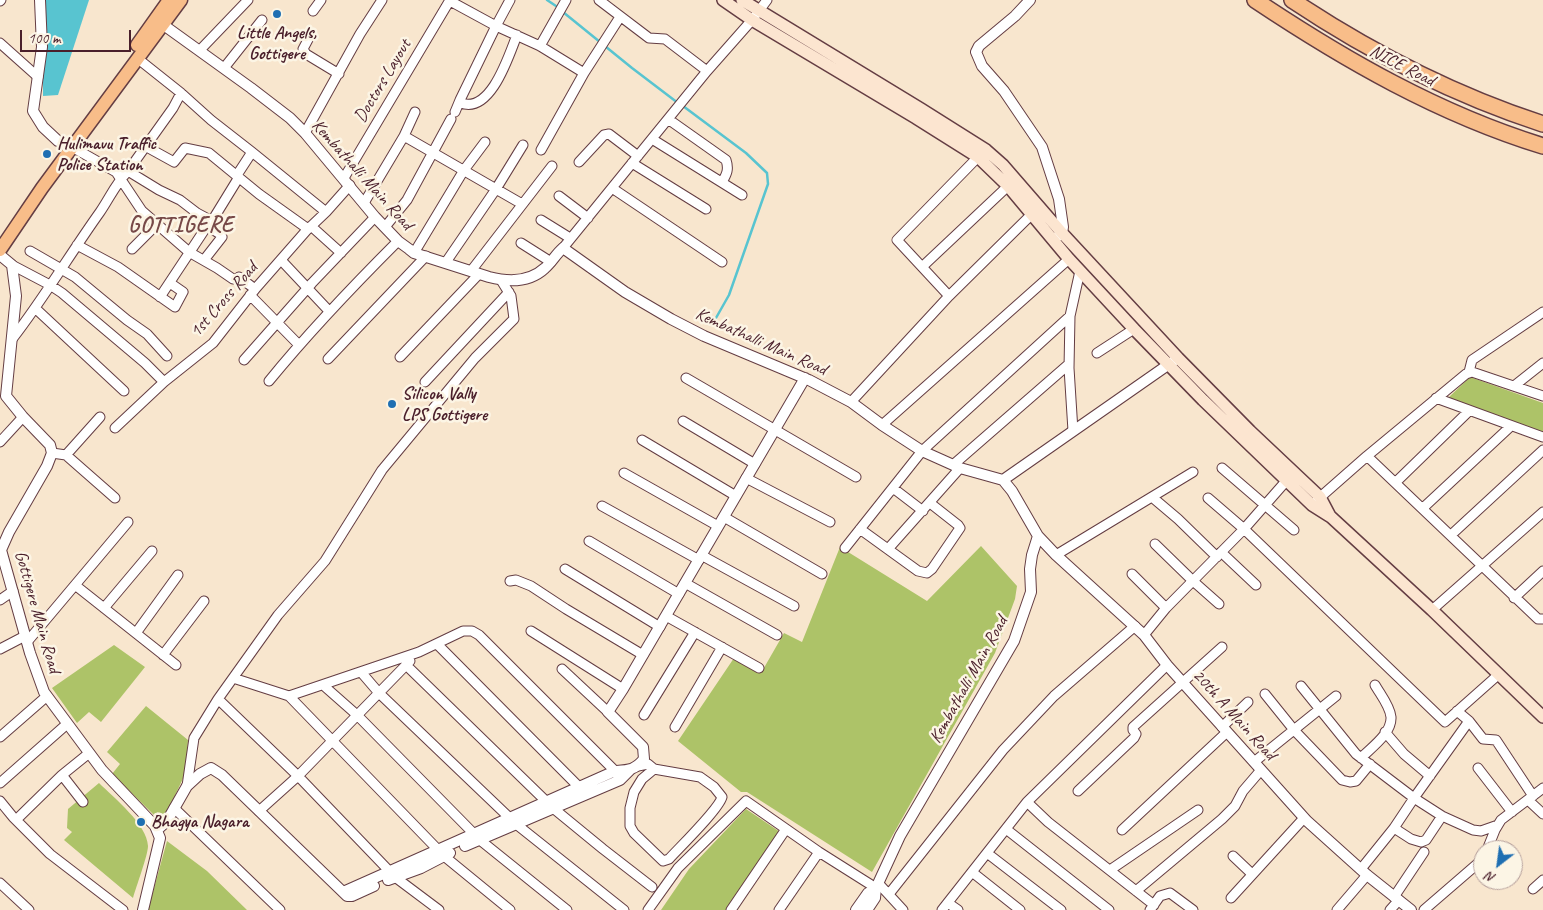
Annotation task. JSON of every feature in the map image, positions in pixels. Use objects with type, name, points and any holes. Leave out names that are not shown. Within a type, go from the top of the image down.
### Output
[{"type":"highway","name":"NICE Road","points":[[1255,0],[1335,52],[1388,81],[1477,123],[1543,146]]},
{"type":"highway","name":"NICE Road","points":[[1292,0],[1361,43],[1416,72],[1496,108],[1543,124]]},
{"type":"main road","points":[[0,250],[68,146],[137,58],[169,0]]},
{"type":"main road","points":[[0,236],[159,21],[181,0]]},
{"type":"main road","points":[[723,0],[874,80],[986,150],[1016,179],[1058,236],[1230,427],[1287,480],[1316,501]]},
{"type":"main road","points":[[742,0],[755,16],[978,157],[1008,186],[1031,215],[1058,236],[1069,259],[1134,329],[1250,431],[1331,517],[1432,610],[1543,717]]},
{"type":"street","points":[[40,0],[42,47],[33,111],[43,127],[58,141],[116,172],[180,200],[197,213],[222,236],[204,260]]},
{"type":"street","points":[[200,50],[248,0]]},
{"type":"street","points":[[313,11],[321,0]]},
{"type":"street","points":[[305,133],[360,34],[382,0]]},
{"type":"street","points":[[450,0],[496,26],[540,46],[584,73]]},
{"type":"street","name":"Doctors Layout","points":[[347,182],[450,0]]},
{"type":"street","points":[[385,227],[407,200],[433,153],[510,0]]},
{"type":"street","points":[[540,46],[566,0]]},
{"type":"street","points":[[598,0],[649,38],[653,40],[665,39],[707,71]]},
{"type":"street","points":[[563,248],[767,0]]},
{"type":"street","points":[[1030,0],[1015,16],[979,46],[976,52],[982,66],[1004,91],[1042,147],[1059,199],[1063,227],[1058,236]]},
{"type":"street","points":[[541,150],[584,73],[620,17]]},
{"type":"street","points":[[224,68],[262,20]]},
{"type":"street","name":"Kembathalli Main Road","points":[[159,21],[272,103],[305,133],[385,227],[398,241],[414,253],[501,280],[515,281],[533,277],[545,268],[563,248],[625,292],[671,319],[704,336],[805,378],[851,402],[922,451],[957,467],[1003,480]]},
{"type":"street","points":[[311,34],[303,49],[306,54],[339,74]]},
{"type":"street","points":[[460,100],[467,105],[483,100],[500,78],[516,35]]},
{"type":"street","points":[[0,43],[38,77]]},
{"type":"street","points":[[137,58],[326,212]]},
{"type":"street","points":[[13,338],[36,308],[124,175],[173,108],[181,93]]},
{"type":"street","points":[[364,203],[404,136],[415,112]]},
{"type":"street","points":[[668,119],[726,160],[727,173],[722,182]]},
{"type":"street","points":[[579,162],[604,135],[609,134],[635,160],[706,210]]},
{"type":"street","points":[[404,136],[522,204]]},
{"type":"street","points":[[652,139],[742,195]]},
{"type":"street","points":[[414,253],[464,170],[485,142]]},
{"type":"street","points":[[446,262],[496,189],[523,145]]},
{"type":"street","points":[[145,146],[174,162],[185,148],[209,153],[259,194],[310,228],[340,253]]},
{"type":"street","points":[[160,297],[209,223],[252,152]]},
{"type":"street","points":[[949,296],[897,240],[978,157]]},
{"type":"street","points":[[400,358],[475,272],[522,204],[552,166]]},
{"type":"street","points":[[124,175],[142,211],[189,252],[236,278],[252,292],[277,323],[299,345]]},
{"type":"street","name":"1st Cross Road","points":[[115,428],[164,382],[213,343],[252,292],[326,212],[347,182]]},
{"type":"street","points":[[922,267],[1008,186]]},
{"type":"street","points":[[612,188],[722,262]]},
{"type":"street","points":[[559,196],[588,218]]},
{"type":"street","points":[[851,402],[949,296],[1031,215]]},
{"type":"street","points":[[244,360],[340,253],[376,217]]},
{"type":"street","points":[[541,220],[570,238]]},
{"type":"street","points":[[132,249],[157,224]]},
{"type":"street","points":[[269,381],[329,311],[398,241]]},
{"type":"street","points":[[521,243],[551,262]]},
{"type":"street","points":[[77,245],[118,268],[176,307],[183,292],[170,283]]},
{"type":"street","points":[[30,251],[75,277],[147,334],[167,356]]},
{"type":"street","points":[[0,255],[12,265],[62,293],[138,357],[164,382]]},
{"type":"street","points":[[328,359],[426,256]]},
{"type":"street","points":[[882,425],[1069,259]]},
{"type":"street","points":[[280,260],[329,311]]},
{"type":"street","points":[[12,265],[16,296],[13,338],[3,395],[50,445],[52,453],[66,455],[115,498]]},
{"type":"street","points":[[1074,431],[1069,364],[1070,316],[1080,271]]},
{"type":"street","points":[[187,786],[194,738],[218,699],[278,615],[325,561],[382,470],[476,358],[514,319],[511,296],[501,280]]},
{"type":"street","points":[[425,382],[509,292]]},
{"type":"street","points":[[36,308],[124,391]]},
{"type":"street","points":[[1316,501],[1367,456],[1469,372],[1472,360],[1543,312]]},
{"type":"street","points":[[844,548],[922,451],[1070,316]]},
{"type":"street","points":[[1097,353],[1134,329]]},
{"type":"street","points":[[1038,536],[1012,491],[1003,480],[1173,362]]},
{"type":"street","points":[[1514,386],[1543,363]]},
{"type":"street","points":[[888,549],[930,503],[957,467],[1069,364]]},
{"type":"street","points":[[1469,372],[1543,396]]},
{"type":"street","points":[[686,378],[856,478]]},
{"type":"street","points":[[608,712],[643,656],[805,378]]},
{"type":"street","points":[[1436,398],[1543,437]]},
{"type":"street","points":[[1396,482],[1469,411]]},
{"type":"street","points":[[0,442],[23,416]]},
{"type":"street","points":[[66,455],[100,417]]},
{"type":"street","points":[[683,421],[755,464]]},
{"type":"street","points":[[1423,508],[1511,426]]},
{"type":"street","points":[[642,440],[736,496]]},
{"type":"street","points":[[1451,535],[1543,450]]},
{"type":"street","name":"Gottigere Main Road","points":[[52,453],[47,466],[0,551],[44,692],[88,754],[156,830]]},
{"type":"street","points":[[1367,456],[1451,535],[1514,598],[1538,619],[1543,619]]},
{"type":"street","points":[[1222,468],[1294,530]]},
{"type":"street","points":[[1056,555],[1192,472]]},
{"type":"street","points":[[624,473],[718,526]]},
{"type":"street","points":[[746,478],[830,522]]},
{"type":"street","points":[[1144,635],[1166,608],[1244,529],[1287,480]]},
{"type":"street","points":[[893,488],[923,510]]},
{"type":"street","points":[[1152,497],[1256,585]]},
{"type":"street","points":[[1208,498],[1244,529],[1445,722],[1498,675]]},
{"type":"street","points":[[860,529],[918,571],[927,573],[932,569],[960,528],[930,503]]},
{"type":"street","points":[[602,506],[794,606]]},
{"type":"street","points":[[1432,610],[1543,512]]},
{"type":"street","points":[[724,517],[822,574]]},
{"type":"street","points":[[0,649],[26,639],[128,522]]},
{"type":"street","name":"Kembathalli Main Road","points":[[867,910],[875,898],[877,886],[900,836],[1014,641],[1030,592],[1031,562],[1038,536]]},
{"type":"street","name":"20th A Main Road","points":[[1038,536],[1056,555],[1144,635],[1168,665],[1304,818],[1410,910]]},
{"type":"street","points":[[589,541],[679,594]]},
{"type":"street","points":[[1155,544],[1219,604]]},
{"type":"street","points":[[104,608],[152,551]]},
{"type":"street","points":[[565,569],[660,627]]},
{"type":"street","points":[[1514,598],[1543,571]]},
{"type":"street","points":[[1132,574],[1166,608]]},
{"type":"street","points":[[136,632],[178,575]]},
{"type":"street","points":[[510,581],[516,580],[530,586],[643,656]]},
{"type":"street","points":[[685,584],[776,635]]},
{"type":"street","points":[[75,585],[176,665]]},
{"type":"street","points":[[0,600],[13,592]]},
{"type":"street","points":[[163,655],[204,601]]},
{"type":"street","points":[[666,616],[759,668]]},
{"type":"street","points":[[889,894],[1003,750],[1054,696],[1135,626]]},
{"type":"street","points":[[289,696],[419,652],[463,631],[472,631],[479,635],[617,776]]},
{"type":"street","points":[[530,631],[623,689]]},
{"type":"street","points":[[644,715],[695,632]]},
{"type":"street","points":[[436,644],[582,791]]},
{"type":"street","points":[[675,726],[722,647]]},
{"type":"street","points":[[1078,790],[1136,736],[1132,730],[1133,727],[1222,647]]},
{"type":"street","points":[[259,811],[298,776],[419,652]]},
{"type":"street","points":[[406,665],[550,805],[598,846],[652,887]]},
{"type":"street","points":[[958,910],[945,906],[1027,802],[1168,665]]},
{"type":"street","points":[[562,669],[642,747],[644,758],[635,768]]},
{"type":"street","points":[[361,672],[379,693],[512,821],[624,910]]},
{"type":"street","points":[[233,678],[289,696],[441,853],[510,910]]},
{"type":"street","points":[[323,685],[357,715],[478,837],[567,910]]},
{"type":"street","points":[[1362,758],[1379,741],[1390,726],[1391,716],[1375,685]]},
{"type":"street","points":[[1301,686],[1356,754],[1414,798],[1442,816],[1473,830],[1481,831],[1498,825]]},
{"type":"street","points":[[1265,694],[1294,730],[1342,780],[1356,781],[1370,764]]},
{"type":"street","points":[[0,737],[47,696]]},
{"type":"street","points":[[1136,891],[1222,819],[1235,806],[1257,766],[1294,730],[1336,696]]},
{"type":"street","points":[[218,699],[298,776],[393,874],[439,910]]},
{"type":"street","points":[[1122,830],[1224,729],[1248,702]]},
{"type":"street","points":[[1457,711],[1469,721],[1483,739],[1496,740],[1531,798],[1543,814]]},
{"type":"street","points":[[1343,908],[1364,872],[1469,721]]},
{"type":"street","points":[[0,783],[67,724]]},
{"type":"street","points":[[1385,732],[1408,758],[1430,776]]},
{"type":"street","points":[[16,820],[62,775],[88,754]]},
{"type":"street","points":[[143,910],[160,838],[156,830],[167,821],[187,786],[200,774],[211,768],[222,774],[349,897],[393,874],[421,868],[441,853],[512,821],[648,764],[654,769],[700,777],[714,787],[722,797],[720,802],[669,859],[660,860],[634,833],[630,826],[630,808],[634,792],[642,779],[654,769]]},
{"type":"street","points":[[1478,768],[1512,812]]},
{"type":"street","points":[[62,775],[83,802]]},
{"type":"street","points":[[1491,840],[1501,820],[1543,788]]},
{"type":"street","points":[[0,801],[50,854],[123,910]]},
{"type":"street","points":[[648,910],[678,868],[746,801],[819,852],[889,894],[903,910]]},
{"type":"street","points":[[1027,802],[1048,822],[1136,891],[1152,907],[1160,896],[1170,893],[1193,910]]},
{"type":"street","points":[[174,808],[280,910]]},
{"type":"street","points":[[1110,870],[1198,810]]},
{"type":"street","points":[[1394,828],[1411,839],[1421,842],[1426,840],[1442,816]]},
{"type":"street","points":[[1231,898],[1304,818]]},
{"type":"street","points":[[732,910],[786,829]]},
{"type":"street","points":[[1006,829],[1106,909]]},
{"type":"street","points":[[779,910],[819,852]]},
{"type":"street","points":[[1390,910],[1424,852]]},
{"type":"street","points":[[987,853],[1061,910]]},
{"type":"street","points":[[1233,856],[1252,874]]},
{"type":"street","points":[[669,859],[678,868]]},
{"type":"street","points":[[1424,910],[1473,868]]},
{"type":"street","points":[[972,872],[1020,910]]},
{"type":"street","points":[[1533,889],[1543,880]]},
{"type":"street","points":[[0,883],[29,910]]},
{"type":"street","name":"Kembathalli Main Road","points":[[856,910],[868,893],[877,886]]},
{"type":"green space","points":[[1470,377],[1543,403],[1543,432],[1447,399]]},
{"type":"green space","points":[[981,546],[1017,586],[1015,599],[995,653],[872,872],[747,792],[741,792],[678,741],[734,658],[761,673],[784,633],[802,642],[840,547],[927,601]]},
{"type":"green space","points":[[114,645],[145,667],[101,722],[89,712],[77,723],[52,688]]},
{"type":"green space","points":[[146,706],[188,740],[186,772],[165,817],[154,815],[112,774],[120,764],[107,752]]},
{"type":"green space","points":[[99,783],[136,820],[146,838],[148,846],[133,898],[64,840],[72,832],[67,828],[68,809]]},
{"type":"green space","points":[[746,809],[780,832],[727,910],[661,910],[689,869]]},
{"type":"green space","points":[[167,841],[207,871],[247,910],[148,910]]},
{"type":"water","points":[[43,0],[89,0],[58,95],[43,96]]},
{"type":"waterway","points":[[547,0],[559,8]]},
{"type":"waterway","points":[[563,12],[678,103]]},
{"type":"waterway","points":[[683,106],[746,153],[767,173],[768,184],[729,295],[712,325]]},
{"type":"place","name":"Little Angels, Gottigere","points":[[277,14]]},
{"type":"place","name":"Hulimavu Traffic Police Station","points":[[47,154]]},
{"type":"place","name":"Silicon Vally LPS Gottigere","points":[[392,404]]},
{"type":"place","name":"Bhagya Nagara","points":[[141,822]]},
{"type":"district","name":"GOTTIGERE","points":[[181,226]]}]
